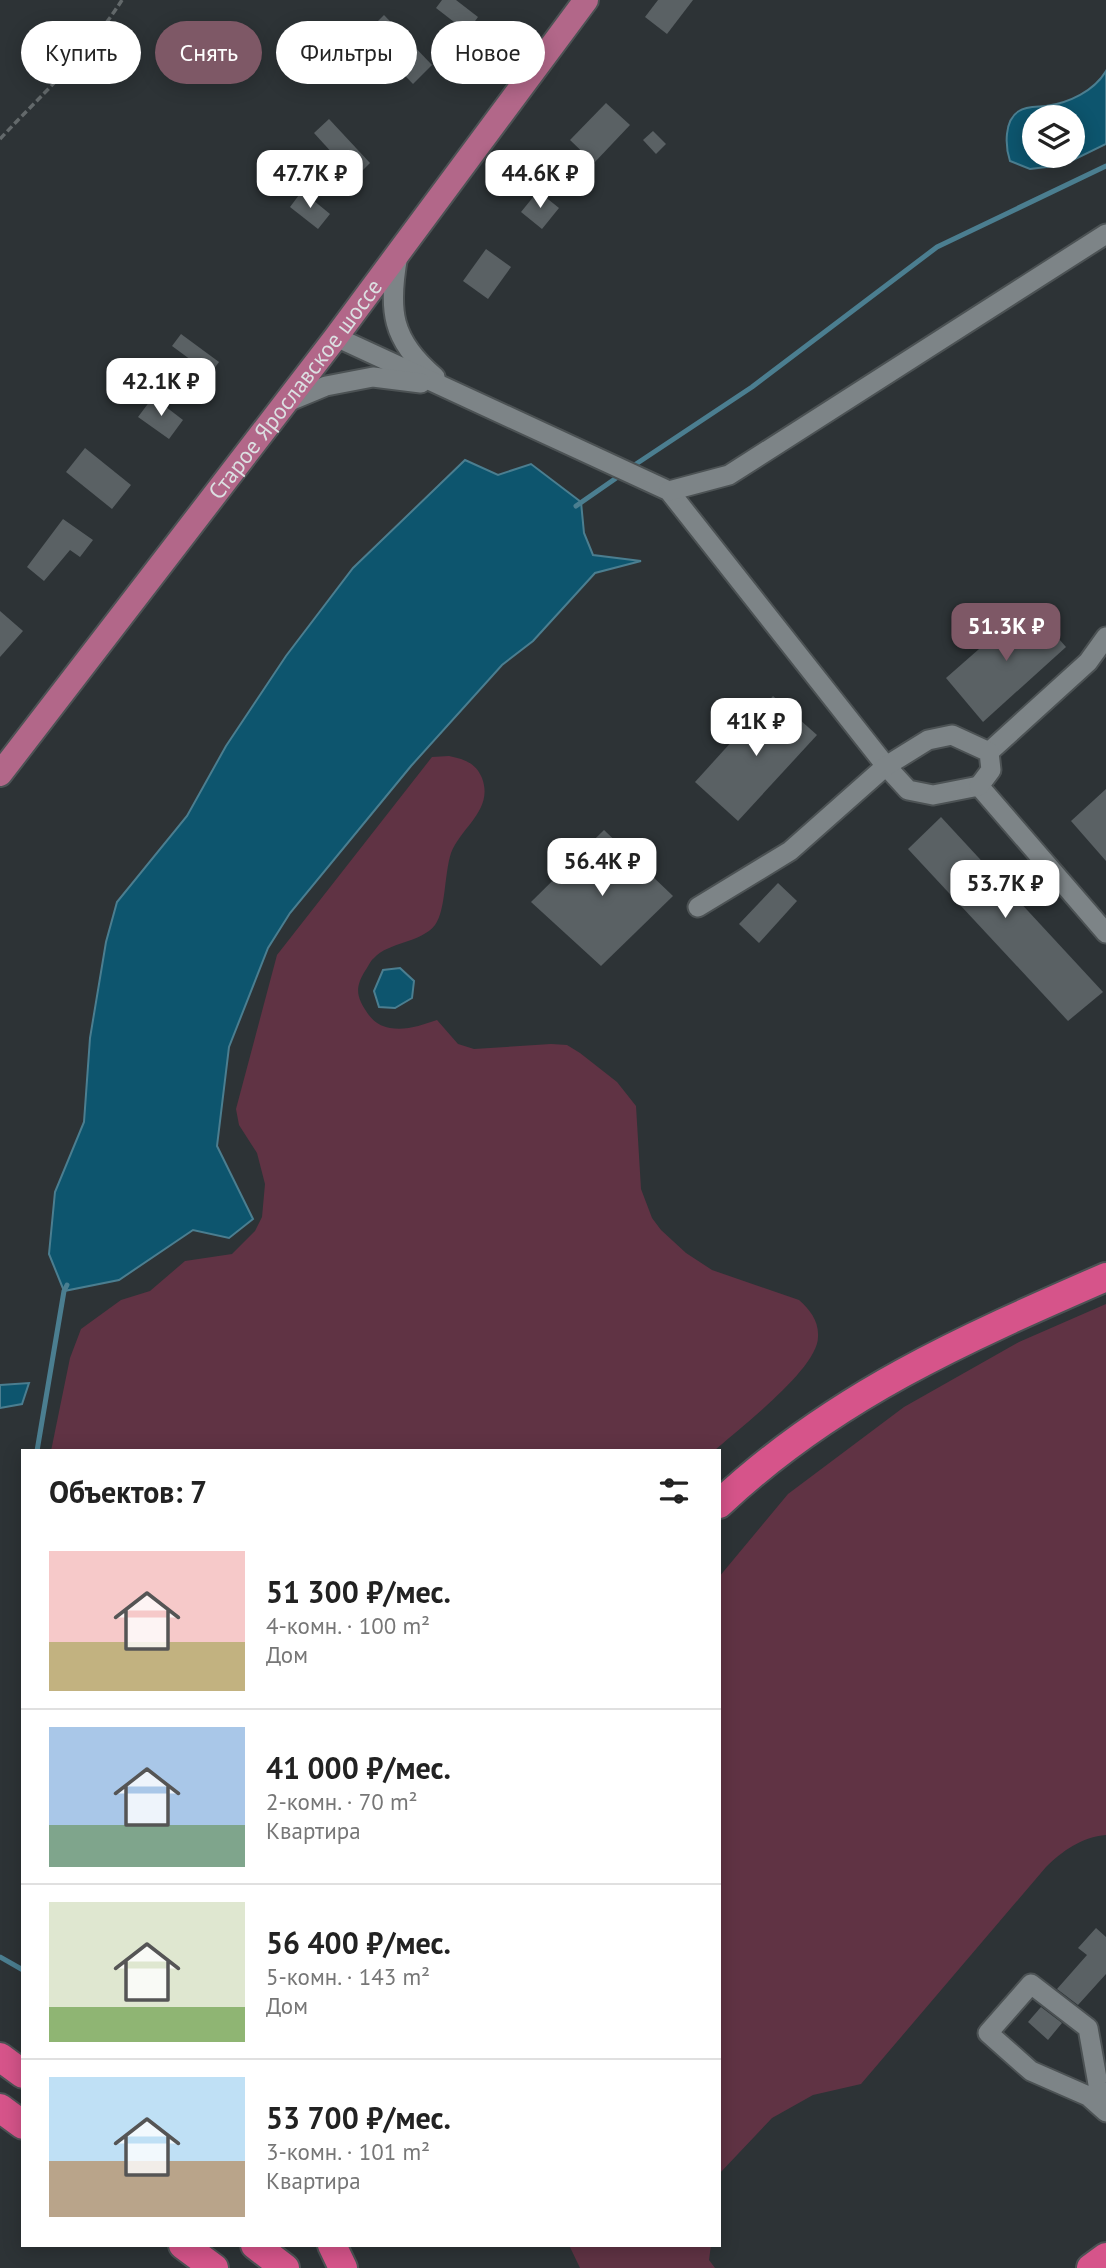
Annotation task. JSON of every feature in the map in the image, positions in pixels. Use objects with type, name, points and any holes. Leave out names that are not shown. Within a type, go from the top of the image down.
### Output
[{"type":"highway","points":[[721,1502],[778,1452],[847,1405],[900,1374],[993,1327],[1106,1277]]},
{"type":"highway","points":[[0,2051],[21,2064]]},
{"type":"highway","points":[[0,2057],[21,2073]]},
{"type":"highway","points":[[0,2108],[21,2124]]},
{"type":"highway","points":[[186,2247],[214,2268]]},
{"type":"highway","points":[[258,2247],[285,2268]]},
{"type":"highway","points":[[333,2247],[343,2268]]},
{"type":"highway","points":[[1091,2268],[1106,2256]]},
{"type":"main road","name":"Старое Ярославское шоссе","points":[[0,774],[336,337],[586,0]]},
{"type":"lane","points":[[669,492],[729,475],[1106,234]]},
{"type":"lane","points":[[398,254],[392,288],[394,316],[406,349],[449,389]]},
{"type":"lane","points":[[336,337],[669,492],[886,766],[908,790],[933,795],[979,786],[990,770],[989,751]]},
{"type":"lane","points":[[285,403],[326,386],[373,377],[449,389]]},
{"type":"lane","points":[[989,751],[1088,662],[1106,637]]},
{"type":"lane","points":[[698,907],[790,850],[886,766],[928,740],[952,735],[989,751]]},
{"type":"lane","points":[[979,786],[1106,933]]},
{"type":"lane","points":[[1106,2092],[1098,2084],[1088,2028],[1031,1984],[988,2033],[1031,2071],[1087,2095],[1106,2112]]},
{"type":"path","points":[[0,139],[107,23],[122,0]]},
{"type":"shaded area","points":[[449,756],[473,765],[482,778],[484,800],[451,853],[439,919],[422,936],[387,949],[371,961],[358,988],[364,1008],[380,1025],[396,1029],[420,1026],[437,1020],[458,1044],[474,1049],[551,1044],[567,1045],[580,1053],[617,1082],[636,1106],[641,1189],[652,1218],[661,1230],[686,1253],[712,1270],[799,1300],[810,1312],[817,1326],[815,1350],[775,1398],[716,1449],[51,1449],[70,1358],[81,1329],[121,1300],[150,1291],[185,1261],[232,1254],[255,1231],[262,1217],[265,1184],[257,1153],[239,1125],[236,1109],[277,955],[432,757]]},
{"type":"shaded area","points":[[1106,1304],[1106,1835],[1073,1846],[1046,1867],[861,2084],[813,2095],[772,2118],[721,2172],[721,1575],[788,1494],[904,1407],[1019,1342]]},
{"type":"shaded area","points":[[570,2247],[711,2247],[709,2260],[715,2268],[580,2268]]},
{"type":"water","points":[[1106,71],[1106,144],[1085,154],[1085,105],[1048,105],[1072,99],[1095,84]]},
{"type":"water","points":[[1022,110],[1022,166],[1010,161],[1007,148],[1008,127]]},
{"type":"water","points":[[465,460],[498,475],[531,464],[581,502],[584,533],[593,555],[641,561],[595,573],[533,641],[502,665],[411,766],[290,913],[268,948],[229,1047],[217,1146],[253,1219],[229,1238],[193,1230],[119,1280],[64,1291],[49,1254],[55,1192],[84,1122],[90,1038],[106,942],[117,902],[187,816],[226,746],[286,656],[353,568]]},
{"type":"water","points":[[400,968],[414,981],[412,998],[395,1008],[379,1007],[374,991],[383,970]]},
{"type":"water","points":[[29,1383],[22,1404],[0,1408],[0,1385]]},
{"type":"building","points":[[442,0],[456,0],[478,17],[475,21],[453,21],[436,8]]},
{"type":"building","points":[[658,0],[693,0],[667,34],[645,17]]},
{"type":"building","points":[[384,15],[390,21],[378,21]]},
{"type":"building","points":[[417,49],[431,64],[417,80]]},
{"type":"building","points":[[606,103],[630,125],[594,163],[570,140]]},
{"type":"building","points":[[329,119],[370,163],[355,178],[314,133]]},
{"type":"building","points":[[653,131],[666,144],[656,154],[643,140]]},
{"type":"building","points":[[302,191],[330,214],[318,229],[290,207]]},
{"type":"building","points":[[538,191],[559,208],[542,229],[521,212]]},
{"type":"building","points":[[486,249],[511,267],[488,299],[463,281]]},
{"type":"building","points":[[181,334],[219,362],[210,374],[172,346]]},
{"type":"building","points":[[153,397],[183,420],[169,439],[138,417]]},
{"type":"building","points":[[85,448],[131,485],[112,509],[66,472]]},
{"type":"building","points":[[63,519],[93,540],[80,557],[70,550],[44,581],[27,567]]},
{"type":"building","points":[[1029,605],[1066,647],[983,722],[946,678]]},
{"type":"building","points":[[0,611],[23,631],[0,657]]},
{"type":"building","points":[[773,696],[817,735],[738,821],[695,782]]},
{"type":"building","points":[[1106,789],[1106,861],[1071,821]]},
{"type":"building","points":[[941,817],[1103,992],[1068,1021],[908,849]]},
{"type":"building","points":[[604,830],[673,896],[601,966],[531,902]]},
{"type":"building","points":[[778,883],[797,901],[759,943],[739,924]]},
{"type":"building","points":[[1096,1928],[1106,1937],[1106,1974],[1078,2005],[1057,1989],[1087,1955],[1078,1948]]},
{"type":"building","points":[[1041,2007],[1062,2023],[1048,2040],[1028,2022]]},
{"type":"waterway","points":[[630,468],[752,387],[937,247],[1106,166]]},
{"type":"waterway","points":[[576,506],[622,474]]},
{"type":"waterway","points":[[37,1449],[67,1285]]},
{"type":"waterway","points":[[0,1957],[21,1969]]}]
